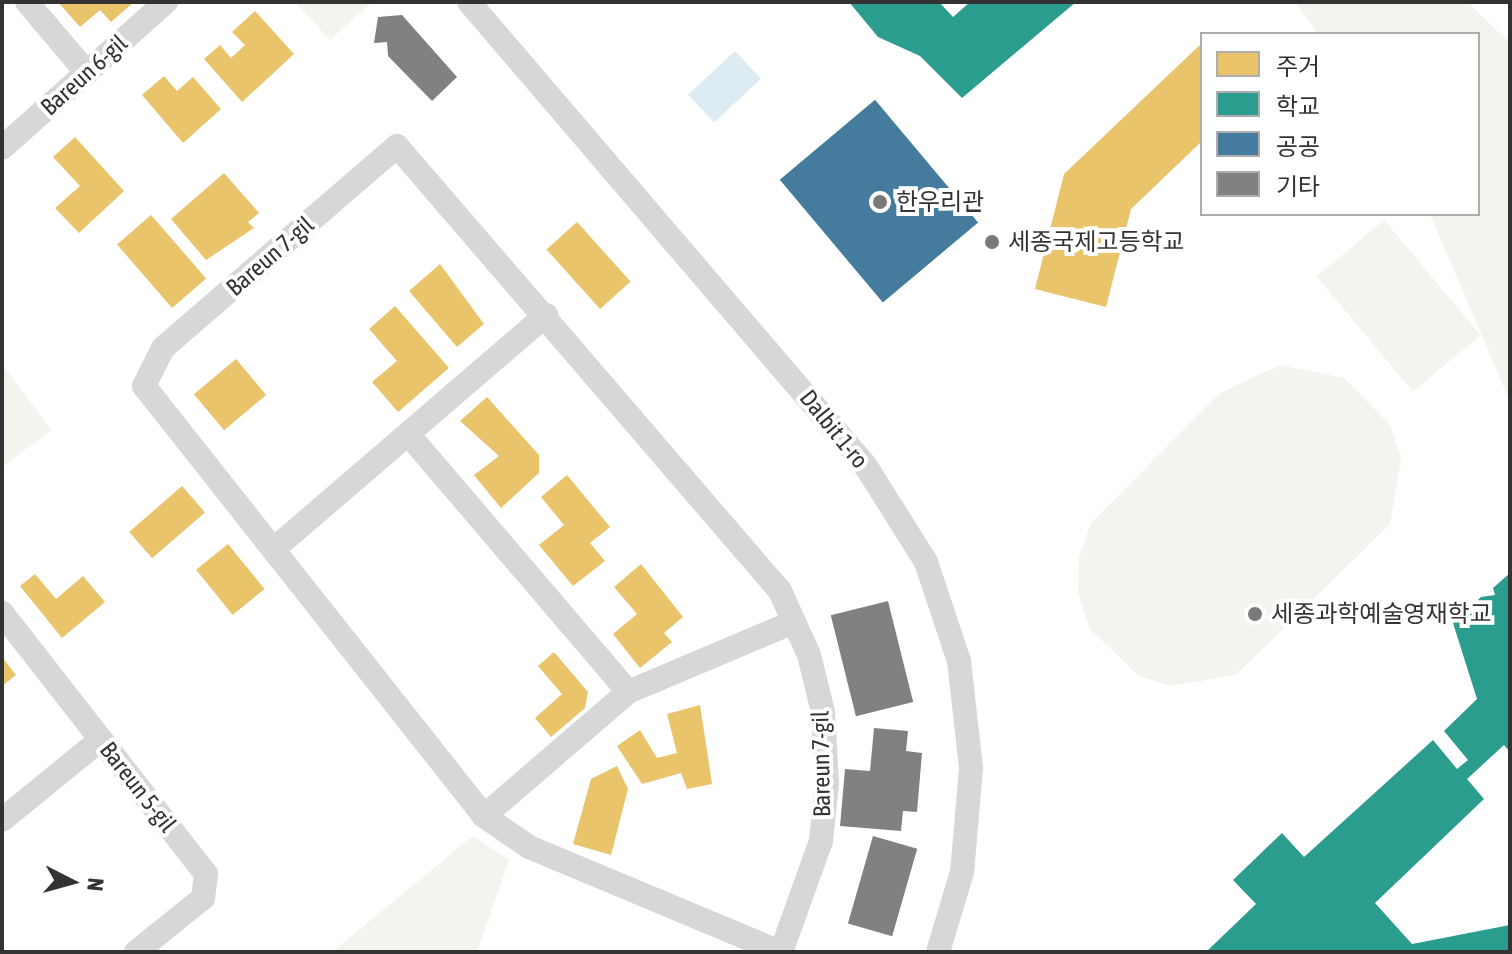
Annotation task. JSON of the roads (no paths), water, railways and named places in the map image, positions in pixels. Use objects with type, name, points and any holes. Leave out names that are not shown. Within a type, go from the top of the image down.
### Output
[{"type":"street","points":[[27,2],[87,73]]},
{"type":"street","name":"Bareun 6-gil","points":[[2,148],[166,2]]},
{"type":"street","name":"Dalbit 1-ro","points":[[469,2],[865,465],[926,562],[959,661],[971,768],[962,872],[938,952]]},
{"type":"street","name":"Bareun 7-gil","points":[[397,146],[748,551],[794,622],[823,712],[827,783],[821,841],[780,952],[529,847],[484,816],[274,549],[152,402],[144,386],[149,366],[397,146]]},
{"type":"street","points":[[274,549],[546,315]]},
{"type":"street","points":[[408,434],[628,692]]},
{"type":"street","name":"Bareun 5-gil","points":[[2,613],[206,874],[203,898],[136,952]]},
{"type":"street","points":[[484,816],[628,692],[794,622]]},
{"type":"street","points":[[2,820],[100,740]]},
{"type":"place","name":"한우리관","points":[[880,202]]},
{"type":"place","name":"세종국제고등학교","points":[[992,242]]},
{"type":"place","name":"세종과학예술영재학교","points":[[1255,614]]}]
